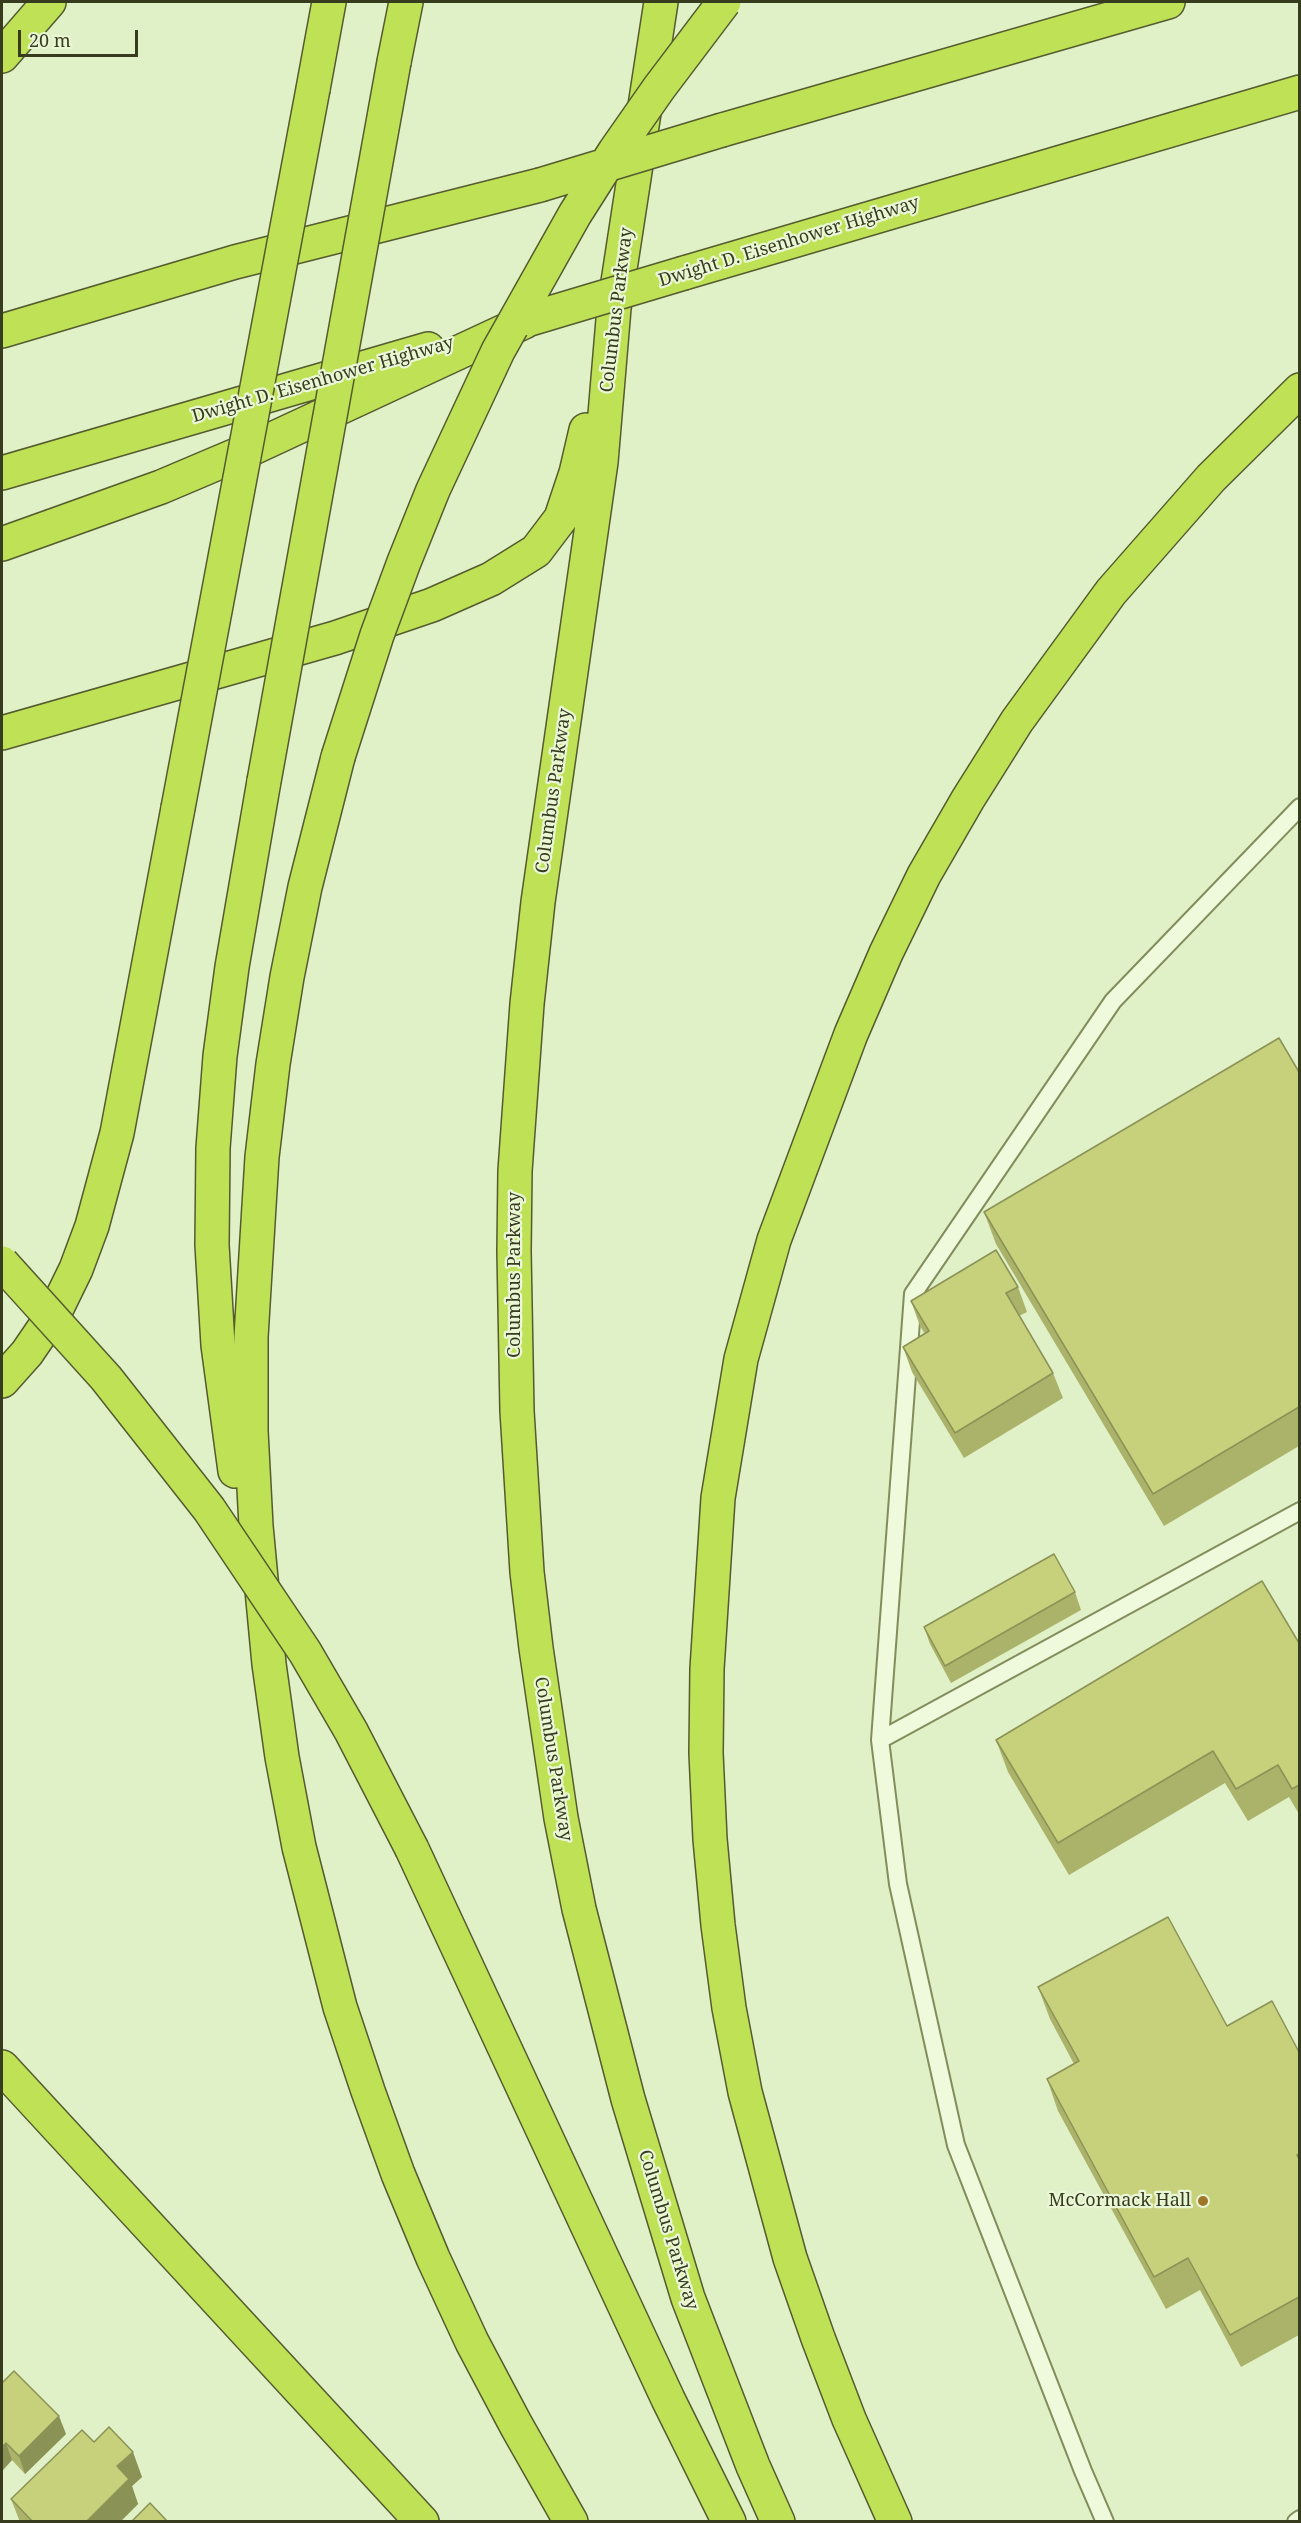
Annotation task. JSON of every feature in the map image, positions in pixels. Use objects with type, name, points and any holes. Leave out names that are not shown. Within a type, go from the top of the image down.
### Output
[{"type":"highway","points":[[2,56],[49,2]]},
{"type":"highway","points":[[2,1381],[27,1353],[55,1312],[76,1269],[92,1226],[117,1133],[329,2]]},
{"type":"highway","points":[[406,2],[264,781],[220,1056],[213,1148],[212,1245],[218,1345],[229,1435],[282,1757],[299,1847],[340,2007],[398,2174],[433,2258],[472,2342],[571,2522]]},
{"type":"highway","name":"Columbus Parkway","points":[[661,2],[614,308],[601,462],[538,902],[519,1091],[515,1171],[514,1331],[527,1572],[561,1818],[579,1909],[631,2110],[688,2298],[749,2456],[778,2522]]},
{"type":"highway","points":[[282,1757],[269,1664],[256,1526],[251,1431],[251,1337],[263,1146],[287,977],[305,887],[338,757],[404,562],[433,490],[498,351],[575,214],[615,151],[665,79],[724,2]]},
{"type":"highway","points":[[2,331],[235,262],[540,185],[722,130],[1168,2]]},
{"type":"highway","name":"Dwight D. Eisenhower Highway","points":[[2,473],[530,320],[1299,92]]},
{"type":"highway","points":[[2,733],[383,622],[463,592],[516,566],[536,551],[561,518],[576,473],[614,308]]},
{"type":"highway","points":[[2,544],[161,487],[254,448],[530,320]]},
{"type":"highway","points":[[896,2522],[849,2419],[790,2258],[745,2092],[729,2008],[710,1839],[706,1753],[707,1669],[718,1498],[741,1359],[774,1239],[851,1034],[886,953],[924,875],[1017,721],[1111,592],[1210,478],[1299,390]]},
{"type":"highway","points":[[2,1263],[56,1321],[156,1440],[248,1564],[305,1652],[412,1849],[668,2399],[729,2522]]},
{"type":"highway","points":[[2,2067],[422,2522]]},
{"type":"lane","points":[[1106,2522],[1083,2471],[956,2145],[898,1884],[880,1740],[913,1294],[1113,1001],[1299,807]]},
{"type":"lane","points":[[880,1740],[1299,1510]]},
{"type":"building","points":[[1279,1038],[1299,1072],[1299,1407],[1153,1494],[984,1212]]},
{"type":"building","points":[[996,1250],[1018,1287],[1006,1293],[1053,1373],[955,1433],[903,1347],[929,1331],[911,1301]]},
{"type":"building","points":[[1054,1554],[1075,1592],[945,1666],[924,1627]]},
{"type":"building","points":[[1262,1581],[1299,1643],[1299,1785],[1292,1789],[1278,1765],[1236,1789],[1213,1751],[1058,1843],[996,1740]]},
{"type":"building","name":"McCormack Hall","points":[[1168,1917],[1227,2026],[1272,2001],[1299,2052],[1299,2154],[1297,2155],[1299,2159],[1299,2297],[1230,2335],[1188,2258],[1154,2277],[1047,2079],[1079,2061],[1038,1987]]},
{"type":"building","points":[[14,2371],[59,2416],[19,2456],[6,2443],[2,2447],[2,2383]]},
{"type":"building","points":[[109,2427],[133,2452],[117,2466],[129,2479],[86,2522],[33,2522],[11,2499],[82,2430],[94,2442]]},
{"type":"building","points":[[150,2503],[168,2522],[131,2522]]},
{"type":"place","name":"McCormack Hall","points":[[1203,2201]]}]
